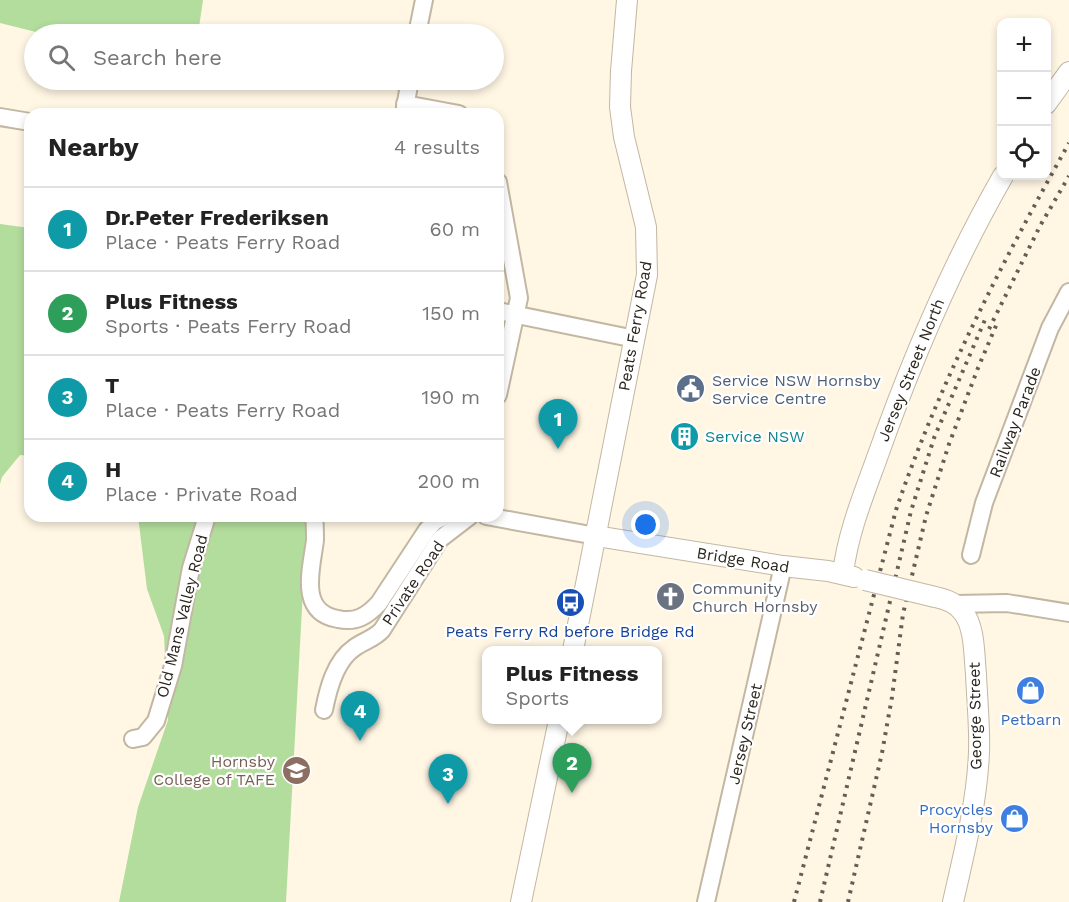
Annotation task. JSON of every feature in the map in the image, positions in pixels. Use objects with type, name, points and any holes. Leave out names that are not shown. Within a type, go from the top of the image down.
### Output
[{"type":"main road","name":"Peats Ferry Road","points":[[574,646],[647,275],[646,227],[624,137],[620,107],[627,0]]},
{"type":"main road","points":[[1051,98],[1069,72]]},
{"type":"main road","name":"Jersey Street North","points":[[843,573],[848,541],[856,516],[884,437],[937,304],[1001,180]]},
{"type":"main road","name":"Bridge Road","points":[[596,536],[783,566],[843,573],[956,604]]},
{"type":"main road","name":"George Street","points":[[953,902],[975,795],[979,752],[974,656],[968,621],[956,604]]},
{"type":"main road","points":[[521,902],[558,724]]},
{"type":"street","points":[[419,24],[424,0]]},
{"type":"street","points":[[404,108],[408,90]]},
{"type":"street","points":[[0,117],[24,121]]},
{"type":"street","points":[[504,215],[519,298],[504,368]]},
{"type":"street","name":"Railway Parade","points":[[971,555],[988,492],[1050,328],[1069,292]]},
{"type":"street","points":[[504,312],[635,339]]},
{"type":"street","name":"Bridge Road","points":[[504,519],[596,536]]},
{"type":"street","name":"Old Mans Valley Road","points":[[133,739],[143,737],[156,721],[173,666],[191,568],[205,522]]},
{"type":"street","points":[[314,522],[310,592],[315,604],[323,613],[334,619],[346,621],[359,619],[369,614],[380,603],[434,522]]},
{"type":"street","name":"Private Road","points":[[324,711],[328,688],[346,654],[382,630],[440,539],[462,522]]},
{"type":"street","name":"Jersey Street","points":[[706,902],[783,566]]},
{"type":"street","name":"Bridge Road","points":[[956,604],[1007,603],[1069,613]]},
{"type":"green space","points":[[0,0],[203,0],[199,24],[24,24],[24,29],[0,23]]},
{"type":"green space","points":[[0,224],[24,227],[24,455],[20,455],[2,477],[0,484]]},
{"type":"green space","points":[[139,522],[307,522],[286,902],[119,902],[138,807],[168,720],[164,636],[147,589]]},
{"type":"railway","points":[[794,902],[896,510],[913,462],[974,322],[1069,143]]},
{"type":"railway","points":[[989,329],[1040,226],[1069,176]]},
{"type":"railway","points":[[820,902],[911,511],[934,438],[987,315]]},
{"type":"railway","points":[[848,902],[882,753],[903,614],[926,516],[949,444],[998,321]]},
{"type":"place","name":"Service NSW Hornsby Service Centre","points":[[691,389]]},
{"type":"place","name":"Service NSW","points":[[684,436]]},
{"type":"place","name":"Dr.Peter Frederiksen","points":[[558,449]]},
{"type":"place","name":"Community Church Hornsby","points":[[671,597]]},
{"type":"place","name":"Peats Ferry Rd before Bridge Rd","points":[[570,603]]},
{"type":"place","name":"Petbarn","points":[[1031,691]]},
{"type":"place","name":"H","points":[[360,741]]},
{"type":"place","name":"Hornsby College of TAFE","points":[[296,770]]},
{"type":"place","name":"Plus Fitness","points":[[572,793]]},
{"type":"place","name":"T","points":[[448,804]]},
{"type":"place","name":"Procycles Hornsby","points":[[1014,818]]}]
